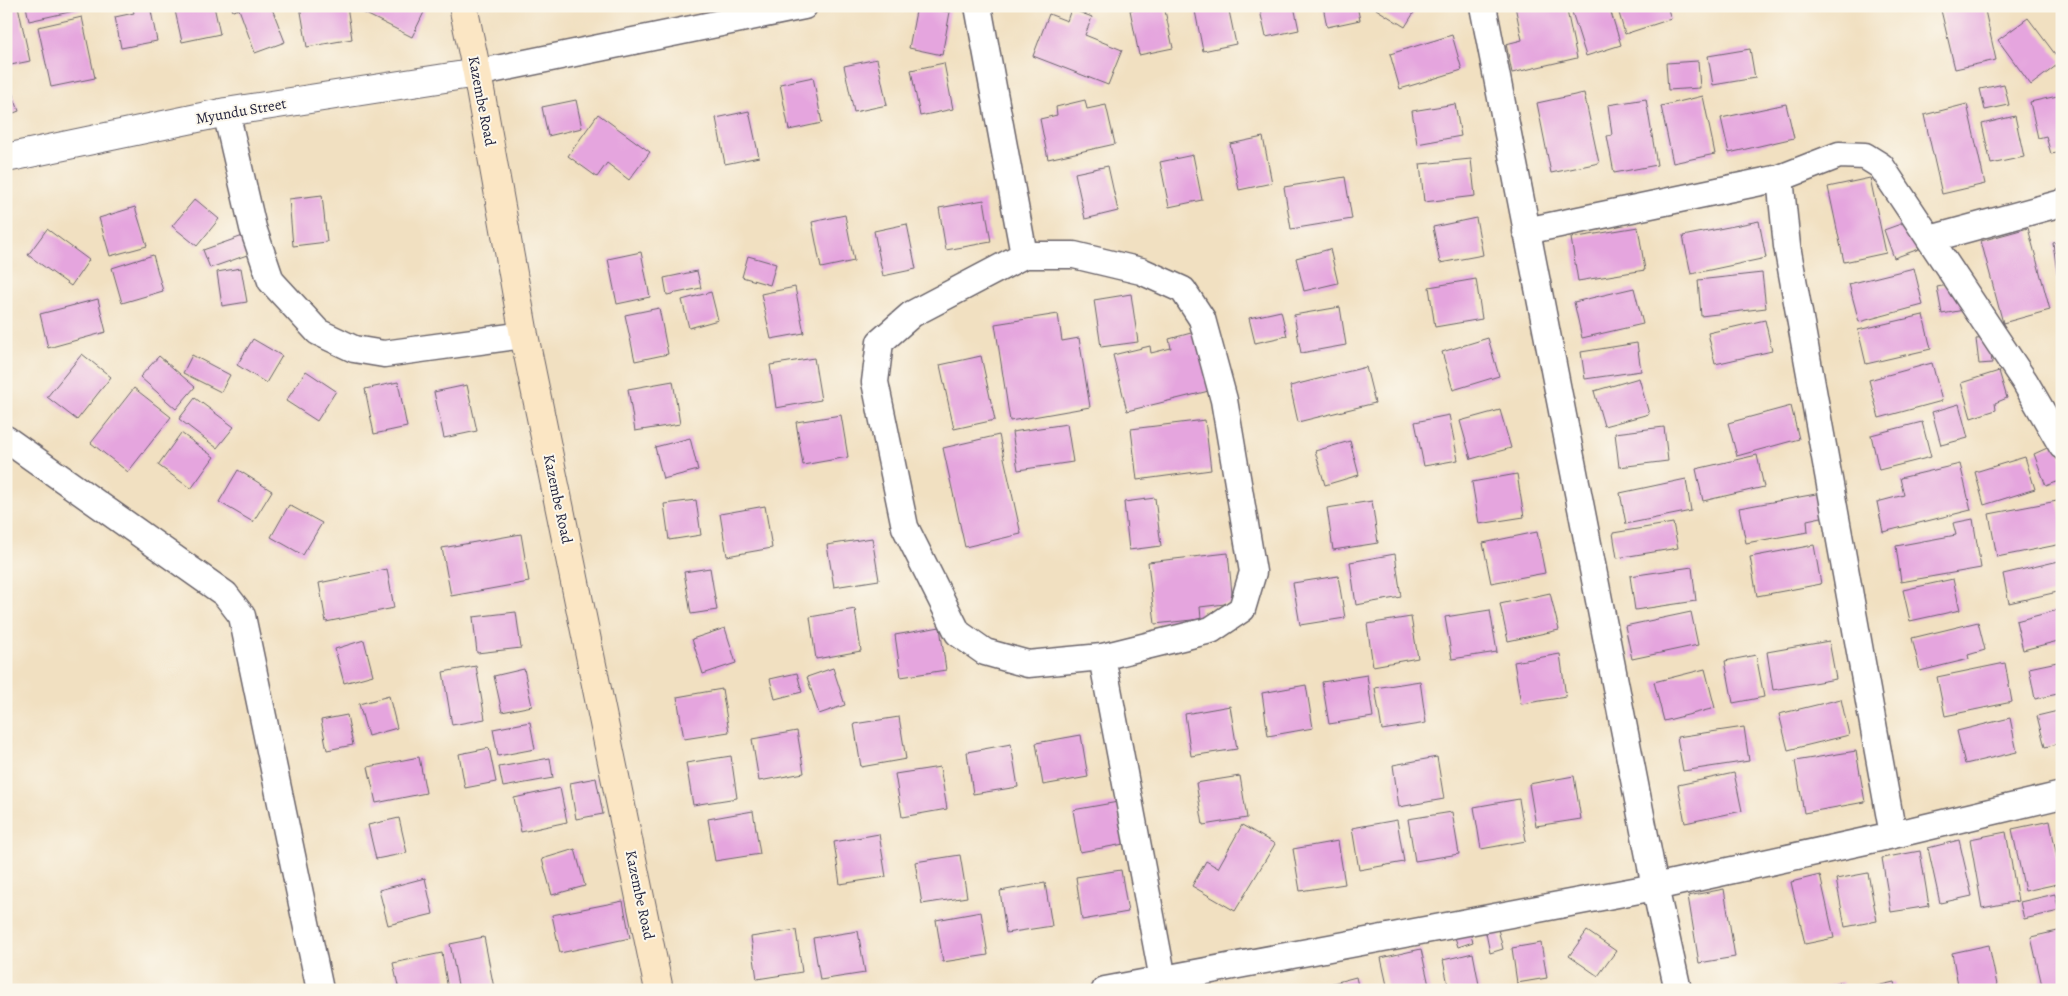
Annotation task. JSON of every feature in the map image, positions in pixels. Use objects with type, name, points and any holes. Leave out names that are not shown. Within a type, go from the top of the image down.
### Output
[{"type":"main road","name":"Kazembe Road","points":[[463,6],[477,73],[524,335],[659,990]]},
{"type":"street","points":[[477,73],[804,6]]},
{"type":"street","points":[[978,6],[1024,255]]},
{"type":"street","points":[[1483,6],[1655,887],[1678,990]]},
{"type":"street","name":"Myundu Street","points":[[6,158],[226,112],[477,73]]},
{"type":"street","points":[[226,112],[253,228],[271,281],[318,332],[354,349],[384,354],[524,335]]},
{"type":"street","points":[[1526,231],[1780,178],[1839,155],[1865,156],[1882,166],[2025,382],[2062,446]]},
{"type":"street","points":[[1780,178],[1787,246],[1893,835]]},
{"type":"street","points":[[1930,239],[2062,203]]},
{"type":"street","points":[[1024,255],[1074,255],[1141,271],[1183,290],[1202,319],[1224,400],[1253,572],[1242,609],[1211,630],[1102,656],[1028,664],[985,652],[958,633],[905,527],[875,382],[880,342],[912,314],[1024,255]]},
{"type":"street","points":[[6,438],[225,594],[242,616],[320,990]]},
{"type":"street","points":[[1102,656],[1164,984]]},
{"type":"street","points":[[1105,990],[1164,984],[1655,887],[1893,835],[2062,795]]},
{"type":"building","points":[[6,6],[18,6],[30,61],[6,66]]},
{"type":"building","points":[[26,6],[92,6],[92,7],[29,21]]},
{"type":"building","points":[[132,6],[150,6],[157,41],[121,48],[115,17],[134,13]]},
{"type":"building","points":[[174,6],[214,6],[220,34],[182,42]]},
{"type":"building","points":[[231,6],[271,6],[285,42],[255,53],[239,9],[233,11]]},
{"type":"building","points":[[300,6],[347,6],[352,39],[307,47]]},
{"type":"building","points":[[355,6],[427,6],[412,37],[354,8]]},
{"type":"building","points":[[917,6],[950,12],[942,55],[909,48]]},
{"type":"building","points":[[1148,6],[1164,6],[1173,48],[1139,55],[1130,10]]},
{"type":"building","points":[[1194,6],[1228,6],[1236,44],[1203,51]]},
{"type":"building","points":[[1259,6],[1294,6],[1299,30],[1266,37]]},
{"type":"building","points":[[1323,6],[1357,6],[1360,20],[1327,27]]},
{"type":"building","points":[[1377,6],[1418,6],[1405,27],[1376,9]]},
{"type":"building","points":[[1515,6],[1566,6],[1577,58],[1512,73],[1506,44],[1522,40]]},
{"type":"building","points":[[1589,6],[1609,6],[1621,45],[1586,56],[1572,12]]},
{"type":"building","points":[[1617,6],[1667,6],[1671,19],[1625,34]]},
{"type":"building","points":[[1940,6],[1984,6],[1996,60],[1955,69]]},
{"type":"building","points":[[1071,9],[1092,17],[1085,35],[1122,50],[1108,85],[1033,56],[1049,14],[1067,21]]},
{"type":"building","points":[[82,17],[95,78],[51,87],[38,27]]},
{"type":"building","points":[[2028,18],[2061,62],[2031,85],[1998,40]]},
{"type":"building","points":[[1452,35],[1462,70],[1400,89],[1390,54]]},
{"type":"building","points":[[1750,49],[1755,78],[1713,85],[1708,56]]},
{"type":"building","points":[[877,59],[887,105],[854,112],[844,66]]},
{"type":"building","points":[[1698,61],[1700,88],[1668,90],[1666,63]]},
{"type":"building","points":[[944,63],[953,109],[920,116],[911,70]]},
{"type":"building","points":[[813,77],[822,123],[789,130],[780,84]]},
{"type":"building","points":[[2004,84],[2009,105],[1985,110],[1980,89]]},
{"type":"building","points":[[12,92],[19,111],[6,116],[6,95]]},
{"type":"building","points":[[1584,93],[1599,163],[1551,173],[1537,103]]},
{"type":"building","points":[[2062,95],[2062,152],[2051,154],[2046,136],[2038,138],[2030,102]]},
{"type":"building","points":[[1703,96],[1715,154],[1673,163],[1661,106]]},
{"type":"building","points":[[1646,99],[1657,165],[1614,173],[1607,136],[1612,135],[1608,105]]},
{"type":"building","points":[[576,100],[582,128],[548,136],[542,107]]},
{"type":"building","points":[[1085,100],[1087,109],[1106,105],[1115,144],[1048,159],[1040,119],[1057,115],[1056,107]]},
{"type":"building","points":[[1455,104],[1461,136],[1417,144],[1412,111]]},
{"type":"building","points":[[1786,104],[1794,138],[1729,153],[1721,118]]},
{"type":"building","points":[[1967,104],[1985,184],[1942,194],[1924,115]]},
{"type":"building","points":[[749,111],[759,157],[725,164],[716,118]]},
{"type":"building","points":[[598,114],[650,152],[629,180],[607,163],[597,177],[568,156]]},
{"type":"building","points":[[2015,116],[2024,157],[1991,164],[1982,124]]},
{"type":"building","points":[[1263,137],[1272,183],[1239,190],[1230,144]]},
{"type":"building","points":[[1193,155],[1202,200],[1169,207],[1160,162]]},
{"type":"building","points":[[1471,159],[1475,196],[1424,202],[1420,164]]},
{"type":"building","points":[[1108,166],[1118,211],[1085,219],[1075,173]]},
{"type":"building","points":[[1345,177],[1352,219],[1291,229],[1284,187]]},
{"type":"building","points":[[1870,178],[1886,253],[1844,262],[1828,187]]},
{"type":"building","points":[[322,195],[327,242],[293,246],[289,199]]},
{"type":"building","points":[[195,199],[219,219],[197,246],[172,226]]},
{"type":"building","points":[[984,200],[991,242],[946,250],[939,208]]},
{"type":"building","points":[[135,207],[147,246],[110,256],[99,218]]},
{"type":"building","points":[[845,215],[854,261],[821,268],[812,222]]},
{"type":"building","points":[[1476,218],[1483,255],[1440,263],[1433,227]]},
{"type":"building","points":[[1759,221],[1766,258],[1691,274],[1683,236]]},
{"type":"building","points":[[1909,221],[1919,249],[1894,258],[1884,230]]},
{"type":"building","points":[[907,224],[916,269],[883,276],[874,231]]},
{"type":"building","points":[[1638,227],[1645,270],[1578,281],[1571,238]]},
{"type":"building","points":[[2028,228],[2050,310],[2003,323],[1981,241]]},
{"type":"building","points":[[47,229],[89,260],[71,286],[28,255]]},
{"type":"building","points":[[243,236],[250,254],[210,268],[203,250]]},
{"type":"building","points":[[2062,241],[2062,301],[2061,301],[2053,243]]},
{"type":"building","points":[[1330,249],[1338,283],[1304,291],[1296,258]]},
{"type":"building","points":[[641,252],[650,297],[617,304],[608,259]]},
{"type":"building","points":[[153,255],[163,291],[122,303],[112,268]]},
{"type":"building","points":[[748,256],[776,264],[770,285],[742,277]]},
{"type":"building","points":[[241,268],[247,302],[222,306],[217,272]]},
{"type":"building","points":[[1914,268],[1923,305],[1859,322],[1849,284]]},
{"type":"building","points":[[697,271],[701,288],[667,295],[664,278]]},
{"type":"building","points":[[1762,273],[1766,308],[1701,316],[1698,280]]},
{"type":"building","points":[[1476,279],[1482,319],[1435,327],[1429,287]]},
{"type":"building","points":[[1959,283],[1964,310],[1942,314],[1937,287]]},
{"type":"building","points":[[795,287],[804,333],[771,339],[761,294]]},
{"type":"building","points":[[1634,288],[1643,324],[1582,338],[1574,302]]},
{"type":"building","points":[[711,292],[718,320],[689,328],[682,300]]},
{"type":"building","points":[[1131,294],[1138,342],[1101,347],[1094,300]]},
{"type":"building","points":[[98,299],[106,332],[48,348],[40,314]]},
{"type":"building","points":[[1340,307],[1346,345],[1301,353],[1294,315]]},
{"type":"building","points":[[659,308],[668,354],[635,361],[625,315]]},
{"type":"building","points":[[1281,311],[1287,336],[1255,343],[1249,318]]},
{"type":"building","points":[[1058,314],[1062,341],[1079,338],[1090,407],[1010,421],[995,324]]},
{"type":"building","points":[[1923,315],[1931,349],[1866,364],[1858,330]]},
{"type":"building","points":[[1765,320],[1772,351],[1715,364],[1708,333]]},
{"type":"building","points":[[1202,330],[1217,389],[1127,411],[1113,355],[1150,346],[1151,353],[1171,348],[1169,339]]},
{"type":"building","points":[[1488,338],[1499,376],[1453,390],[1442,352]]},
{"type":"building","points":[[1989,338],[1992,363],[1979,364],[1976,339]]},
{"type":"building","points":[[253,339],[282,356],[266,383],[237,365]]},
{"type":"building","points":[[1637,343],[1641,371],[1585,379],[1581,352]]},
{"type":"building","points":[[82,354],[111,377],[77,420],[47,397]]},
{"type":"building","points":[[192,355],[230,375],[221,392],[183,373]]},
{"type":"building","points":[[159,356],[195,387],[176,409],[140,377]]},
{"type":"building","points":[[981,356],[995,420],[954,429],[940,365]]},
{"type":"building","points":[[814,358],[821,400],[776,408],[770,365]]},
{"type":"building","points":[[1932,363],[1942,401],[1879,418],[1869,380]]},
{"type":"building","points":[[1366,367],[1375,403],[1298,422],[1290,386]]},
{"type":"building","points":[[306,371],[336,391],[317,421],[286,401]]},
{"type":"building","points":[[1999,371],[2007,398],[1995,403],[1996,410],[1971,418],[1961,383]]},
{"type":"building","points":[[1639,378],[1649,414],[1604,426],[1594,391]]},
{"type":"building","points":[[673,381],[680,424],[635,431],[628,389]]},
{"type":"building","points":[[398,382],[407,427],[374,434],[365,389]]},
{"type":"building","points":[[467,385],[477,431],[444,438],[434,392]]},
{"type":"building","points":[[134,388],[171,417],[128,472],[91,443]]},
{"type":"building","points":[[195,398],[234,427],[217,448],[179,419]]},
{"type":"building","points":[[1959,404],[1968,438],[1941,445],[1932,412]]},
{"type":"building","points":[[1791,406],[1799,439],[1737,456],[1728,423]]},
{"type":"building","points":[[1500,410],[1511,448],[1471,459],[1460,421]]},
{"type":"building","points":[[841,415],[848,457],[803,465],[796,422]]},
{"type":"building","points":[[1449,415],[1458,460],[1424,466],[1415,422]]},
{"type":"building","points":[[1205,420],[1211,470],[1137,480],[1131,429]]},
{"type":"building","points":[[1922,422],[1931,457],[1879,470],[1871,435]]},
{"type":"building","points":[[1067,424],[1073,462],[1018,470],[1012,432]]},
{"type":"building","points":[[1664,427],[1668,461],[1619,467],[1615,433]]},
{"type":"building","points":[[181,433],[214,457],[191,489],[158,465]]},
{"type":"building","points":[[999,435],[1021,534],[965,547],[943,448]]},
{"type":"building","points":[[690,438],[698,470],[663,479],[655,447]]},
{"type":"building","points":[[1350,441],[1359,475],[1325,485],[1315,451]]},
{"type":"building","points":[[2056,444],[2062,459],[2062,480],[2046,486],[2034,454]]},
{"type":"building","points":[[1757,455],[1764,487],[1703,501],[1696,469]]},
{"type":"building","points":[[2025,457],[2035,489],[1984,505],[1975,472]]},
{"type":"building","points":[[1960,464],[1971,510],[1883,532],[1877,502],[1904,495],[1900,478]]},
{"type":"building","points":[[238,470],[272,491],[253,522],[219,502]]},
{"type":"building","points":[[1517,474],[1524,517],[1479,524],[1472,482]]},
{"type":"building","points":[[1686,479],[1691,511],[1626,524],[1620,493]]},
{"type":"building","points":[[1827,492],[1831,515],[1807,520],[1808,532],[1746,543],[1739,508]]},
{"type":"building","points":[[1155,498],[1161,546],[1129,550],[1124,502]]},
{"type":"building","points":[[696,500],[701,535],[669,540],[664,504]]},
{"type":"building","points":[[1372,501],[1378,543],[1333,550],[1327,508]]},
{"type":"building","points":[[2057,501],[2062,522],[2062,544],[1997,557],[1989,514]]},
{"type":"building","points":[[289,505],[322,523],[303,555],[271,537]]},
{"type":"building","points":[[765,506],[772,548],[727,556],[720,514]]},
{"type":"building","points":[[1973,519],[1981,568],[1901,582],[1896,546],[1956,535],[1953,523]]},
{"type":"building","points":[[1673,523],[1678,548],[1617,558],[1613,533]]},
{"type":"building","points":[[1537,532],[1545,573],[1491,583],[1483,543]]},
{"type":"building","points":[[521,534],[529,582],[451,596],[442,548]]},
{"type":"building","points":[[872,538],[879,580],[834,587],[827,545]]},
{"type":"building","points":[[1814,545],[1821,584],[1757,596],[1750,557]]},
{"type":"building","points":[[1228,553],[1233,603],[1200,607],[1201,619],[1155,624],[1148,562]]},
{"type":"building","points":[[1395,554],[1401,597],[1356,605],[1350,562]]},
{"type":"building","points":[[2059,561],[2062,573],[2062,591],[2009,603],[2003,574]]},
{"type":"building","points":[[1692,567],[1696,601],[1635,610],[1630,576]]},
{"type":"building","points":[[710,568],[717,610],[691,614],[684,572]]},
{"type":"building","points":[[387,569],[394,608],[326,622],[319,583]]},
{"type":"building","points":[[1338,576],[1345,618],[1300,625],[1293,583]]},
{"type":"building","points":[[1953,579],[1960,610],[1910,621],[1903,590]]},
{"type":"building","points":[[1550,593],[1559,630],[1508,641],[1500,604]]},
{"type":"building","points":[[855,609],[861,651],[816,659],[810,617]]},
{"type":"building","points":[[2062,609],[2062,640],[2023,650],[2016,621]]},
{"type":"building","points":[[1490,610],[1497,652],[1452,659],[1445,617]]},
{"type":"building","points":[[516,612],[521,648],[477,653],[473,617]]},
{"type":"building","points":[[1691,612],[1698,645],[1632,659],[1625,626]]},
{"type":"building","points":[[1411,617],[1418,658],[1373,666],[1367,624]]},
{"type":"building","points":[[1978,622],[1985,650],[1968,655],[1969,659],[1920,671],[1912,638]]},
{"type":"building","points":[[940,627],[946,670],[901,677],[895,635]]},
{"type":"building","points":[[725,628],[736,663],[703,674],[692,639]]},
{"type":"building","points":[[364,640],[373,675],[344,683],[335,649]]},
{"type":"building","points":[[1829,641],[1836,679],[1773,690],[1767,652]]},
{"type":"building","points":[[1560,654],[1566,697],[1521,704],[1514,662]]},
{"type":"building","points":[[1756,655],[1764,697],[1733,703],[1725,661]]},
{"type":"building","points":[[2062,661],[2062,693],[2035,699],[2029,668]]},
{"type":"building","points":[[2005,663],[2012,702],[1945,716],[1937,677]]},
{"type":"building","points":[[476,666],[485,719],[452,725],[443,672]]},
{"type":"building","points":[[833,668],[845,705],[819,714],[807,677]]},
{"type":"building","points":[[524,669],[532,706],[502,712],[494,676]]},
{"type":"building","points":[[1705,669],[1715,708],[1664,721],[1654,682]]},
{"type":"building","points":[[797,673],[802,692],[775,699],[770,679]]},
{"type":"building","points":[[1367,675],[1373,717],[1329,724],[1322,682]]},
{"type":"building","points":[[1420,681],[1426,723],[1382,730],[1375,688]]},
{"type":"building","points":[[1306,685],[1313,728],[1268,736],[1262,693]]},
{"type":"building","points":[[722,689],[729,732],[684,739],[677,697]]},
{"type":"building","points":[[389,696],[397,728],[368,736],[359,704]]},
{"type":"building","points":[[1841,699],[1849,735],[1788,750],[1779,714]]},
{"type":"building","points":[[1230,706],[1237,749],[1191,756],[1185,714]]},
{"type":"building","points":[[2062,710],[2062,743],[2045,747],[2037,716]]},
{"type":"building","points":[[347,715],[353,745],[327,750],[321,720]]},
{"type":"building","points":[[899,717],[906,759],[861,767],[854,724]]},
{"type":"building","points":[[2010,718],[2017,752],[1965,764],[1957,731]]},
{"type":"building","points":[[530,722],[535,749],[498,756],[493,729]]},
{"type":"building","points":[[1744,727],[1749,761],[1683,771],[1677,737]]},
{"type":"building","points":[[797,731],[804,773],[759,781],[752,739]]},
{"type":"building","points":[[1081,735],[1088,777],[1043,785],[1036,743]]},
{"type":"building","points":[[1011,744],[1018,787],[973,794],[967,752]]},
{"type":"building","points":[[489,748],[496,782],[465,788],[459,754]]},
{"type":"building","points":[[1856,751],[1865,802],[1804,813],[1795,761]]},
{"type":"building","points":[[731,756],[737,798],[693,805],[686,763]]},
{"type":"building","points":[[419,757],[426,793],[376,803],[368,767]]},
{"type":"building","points":[[1437,757],[1444,799],[1399,807],[1393,765]]},
{"type":"building","points":[[550,758],[553,778],[503,787],[499,767]]},
{"type":"building","points":[[940,767],[947,809],[902,817],[895,774]]},
{"type":"building","points":[[1734,773],[1742,811],[1685,823],[1678,785]]},
{"type":"building","points":[[1240,776],[1247,818],[1203,825],[1196,783]]},
{"type":"building","points":[[1574,776],[1581,819],[1536,826],[1529,784]]},
{"type":"building","points":[[596,778],[603,814],[576,819],[570,783]]},
{"type":"building","points":[[560,788],[567,822],[521,832],[514,798]]},
{"type":"building","points":[[1519,799],[1526,841],[1481,849],[1474,807]]},
{"type":"building","points":[[1118,802],[1124,844],[1080,852],[1073,810]]},
{"type":"building","points":[[753,811],[760,854],[715,861],[708,819]]},
{"type":"building","points":[[1452,812],[1459,854],[1415,861],[1408,819]]},
{"type":"building","points":[[399,818],[407,853],[376,859],[368,825]]},
{"type":"building","points":[[1397,820],[1404,862],[1359,870],[1352,828]]},
{"type":"building","points":[[2050,821],[2062,883],[2025,891],[2012,829]]},
{"type":"building","points":[[1242,825],[1275,844],[1235,911],[1192,886],[1206,861],[1218,868]]},
{"type":"building","points":[[2006,832],[2018,901],[1982,908],[1970,839]]},
{"type":"building","points":[[879,834],[886,877],[840,884],[834,842]]},
{"type":"building","points":[[1959,840],[1972,896],[1940,903],[1928,848]]},
{"type":"building","points":[[1338,841],[1345,884],[1300,891],[1293,849]]},
{"type":"building","points":[[575,849],[585,886],[552,895],[542,859]]},
{"type":"building","points":[[1920,851],[1929,906],[1891,912],[1882,858]]},
{"type":"building","points":[[960,855],[967,897],[922,904],[915,862]]},
{"type":"building","points":[[1121,870],[1128,912],[1082,920],[1076,877]]},
{"type":"building","points":[[1868,873],[1877,921],[1845,927],[1836,879]]},
{"type":"building","points":[[1820,875],[1834,938],[1805,944],[1791,882]]},
{"type":"building","points":[[425,878],[433,914],[388,925],[379,890]]},
{"type":"building","points":[[1045,883],[1052,926],[1006,933],[1000,891]]},
{"type":"building","points":[[1724,889],[1735,957],[1699,963],[1688,896]]},
{"type":"building","points":[[2055,894],[2059,911],[2024,919],[2020,902]]},
{"type":"building","points":[[623,901],[630,938],[560,953],[552,915]]},
{"type":"building","points":[[981,912],[988,955],[943,962],[936,920]]},
{"type":"building","points":[[1497,925],[1503,949],[1490,953],[1485,928]]},
{"type":"building","points":[[796,930],[802,972],[757,979],[751,937]]},
{"type":"building","points":[[1469,930],[1473,942],[1458,947],[1454,934]]},
{"type":"building","points":[[2062,930],[2062,990],[2043,990],[2031,937]]},
{"type":"building","points":[[858,931],[865,973],[820,980],[813,938]]},
{"type":"building","points":[[1587,931],[1616,951],[1598,976],[1569,956]]},
{"type":"building","points":[[484,937],[494,988],[459,990],[450,944]]},
{"type":"building","points":[[1541,943],[1547,978],[1517,983],[1512,948]]},
{"type":"building","points":[[1989,945],[1998,990],[1959,990],[1952,953]]},
{"type":"building","points":[[1421,949],[1430,990],[1388,990],[1381,958]]},
{"type":"building","points":[[442,953],[448,990],[399,990],[393,963]]},
{"type":"building","points":[[1473,953],[1480,990],[1449,990],[1443,960]]},
{"type":"building","points":[[1356,977],[1359,990],[1323,990],[1322,986]]},
{"type":"building","points":[[1842,982],[1844,990],[1818,990],[1818,989]]},
{"type":"building","points":[[1894,982],[1896,990],[1863,990],[1863,989]]}]
